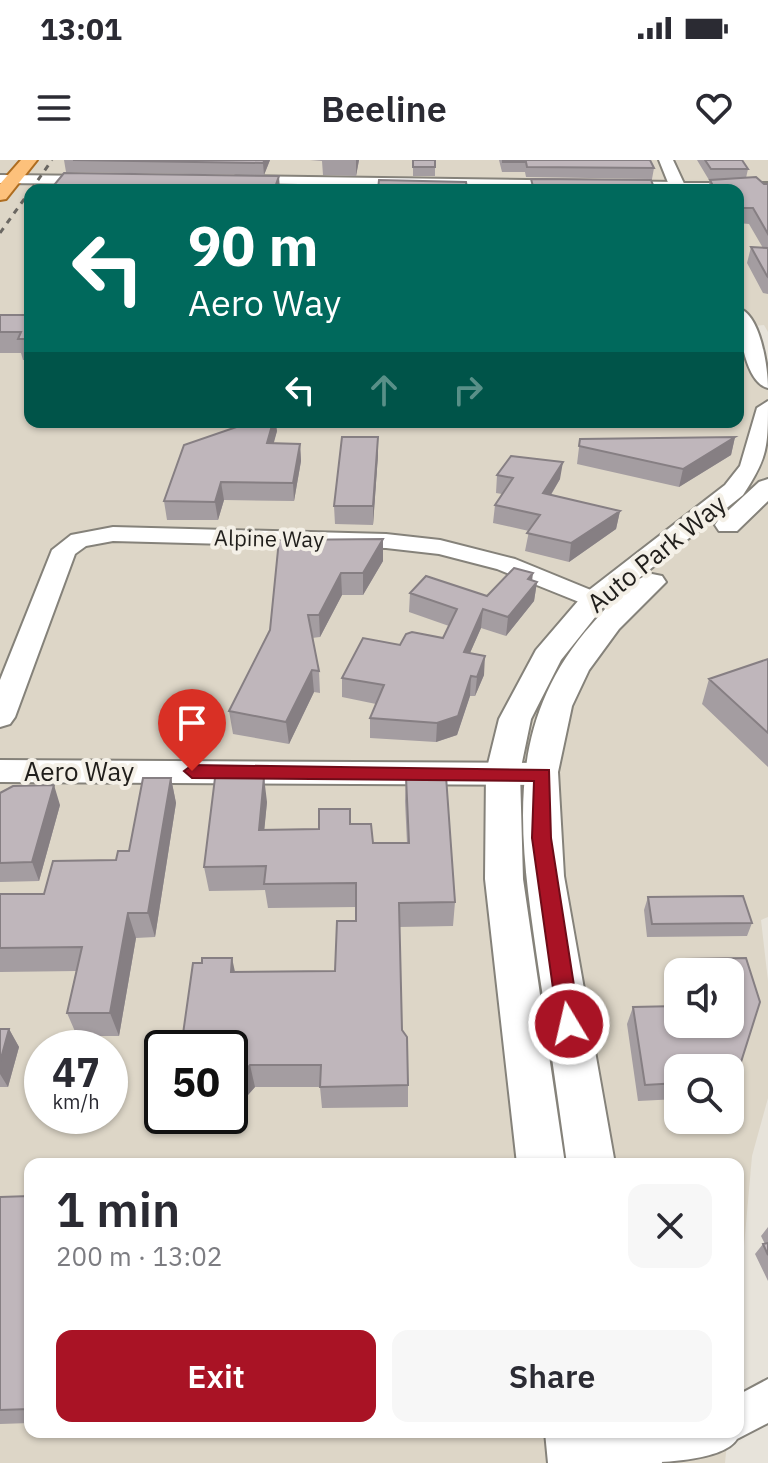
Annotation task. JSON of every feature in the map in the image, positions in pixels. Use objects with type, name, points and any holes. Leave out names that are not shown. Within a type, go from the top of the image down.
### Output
[{"type":"main road","points":[[0,195],[6,160]]},
{"type":"main road","points":[[5,175],[29,160]]},
{"type":"main road","points":[[666,160],[676,184]]},
{"type":"main road","points":[[744,328],[768,382]]},
{"type":"main road","name":"Auto Park Way","points":[[590,1158],[541,838],[523,773],[515,719],[547,657],[594,600],[734,490],[752,467],[768,408]]},
{"type":"main road","name":"Auto Park Way","points":[[540,1158],[504,879],[523,773],[583,652],[619,610],[728,525],[768,487]]},
{"type":"main road","points":[[574,1438],[577,1463]]},
{"type":"street","points":[[5,175],[123,180]]},
{"type":"street","points":[[227,180],[387,184]]},
{"type":"street","points":[[744,187],[768,186]]},
{"type":"street","name":"Alpine Way","points":[[0,717],[64,550],[79,540],[113,534],[411,544],[487,558],[594,600]]},
{"type":"street","name":"Aero Way","points":[[0,771],[523,773]]},
{"type":"street","points":[[744,1415],[768,1399]]},
{"type":"street","points":[[631,1448],[695,1448],[710,1438]]},
{"type":"shaded area","points":[[0,160],[768,160],[768,332],[764,325],[744,327],[768,386],[768,917],[761,920],[768,981],[768,1098],[752,1156],[744,1246],[744,1158],[24,1158],[24,1438],[727,1438],[725,1463],[0,1463]]},
{"type":"building","points":[[73,160],[265,160],[263,163]]},
{"type":"building","points":[[413,160],[435,160],[435,167],[413,167]]},
{"type":"building","points":[[503,160],[650,160],[654,168],[527,167],[526,162]]},
{"type":"building","points":[[705,160],[742,160],[748,169],[711,169]]},
{"type":"building","points":[[64,173],[279,176],[276,184],[55,184]]},
{"type":"building","points":[[756,177],[768,184],[768,234],[753,208],[744,208],[744,184],[712,184],[710,180]]},
{"type":"building","points":[[531,179],[651,180],[653,184],[532,184]]},
{"type":"building","points":[[379,180],[466,184],[379,184]]},
{"type":"building","points":[[751,247],[768,248],[768,277],[767,276]]},
{"type":"building","points":[[0,315],[24,315],[24,339],[18,339],[21,332],[0,332]]},
{"type":"building","points":[[234,428],[271,428],[267,443],[300,444],[293,483],[221,482],[215,502],[164,501],[184,445]]},
{"type":"building","points":[[342,437],[378,437],[373,506],[334,506]]},
{"type":"building","points":[[735,437],[683,469],[579,446],[580,439]]},
{"type":"building","points":[[511,456],[563,462],[543,493],[620,511],[571,543],[527,533],[540,515],[495,505],[513,478],[497,475]]},
{"type":"building","points":[[383,539],[363,573],[341,573],[319,615],[308,615],[319,671],[312,670],[286,722],[229,711],[270,630],[279,540]]},
{"type":"building","points":[[514,568],[533,573],[528,579],[537,582],[508,617],[483,609],[464,652],[485,656],[477,677],[471,676],[458,716],[437,723],[370,718],[384,685],[342,678],[363,638],[400,645],[406,634],[412,632],[443,638],[457,609],[410,593],[426,576],[487,596]]},
{"type":"building","points":[[768,659],[768,733],[709,679]]},
{"type":"building","points":[[446,776],[455,902],[399,903],[402,1030],[407,1037],[408,1085],[320,1087],[321,1065],[248,1067],[248,1030],[184,1030],[193,963],[202,963],[202,958],[232,958],[231,972],[335,971],[337,921],[356,921],[356,883],[264,884],[266,866],[204,867],[215,778],[264,777],[259,830],[319,829],[319,809],[350,809],[350,824],[371,824],[373,843],[409,843],[406,777]]},
{"type":"building","points":[[143,778],[171,778],[148,913],[128,913],[110,1013],[67,1013],[82,947],[0,948],[0,894],[44,894],[53,861],[116,860],[118,851],[129,851]]},
{"type":"building","points":[[54,785],[32,862],[0,863],[0,793],[13,786]]},
{"type":"building","points":[[743,896],[752,923],[652,924],[648,897]]},
{"type":"building","points":[[744,958],[760,1002],[744,1054],[664,1054],[664,1084],[645,1085],[633,1007],[664,1006],[664,1038],[744,1038]]},
{"type":"building","points":[[0,1029],[9,1029],[0,1062]]},
{"type":"building","points":[[24,1196],[24,1409],[0,1410],[0,1197]]},
{"type":"railway","points":[[35,184],[52,160]]},
{"type":"railway","points":[[0,233],[24,199]]},
{"type":"route","points":[[192,771],[543,774],[541,838],[569,1024]]}]
